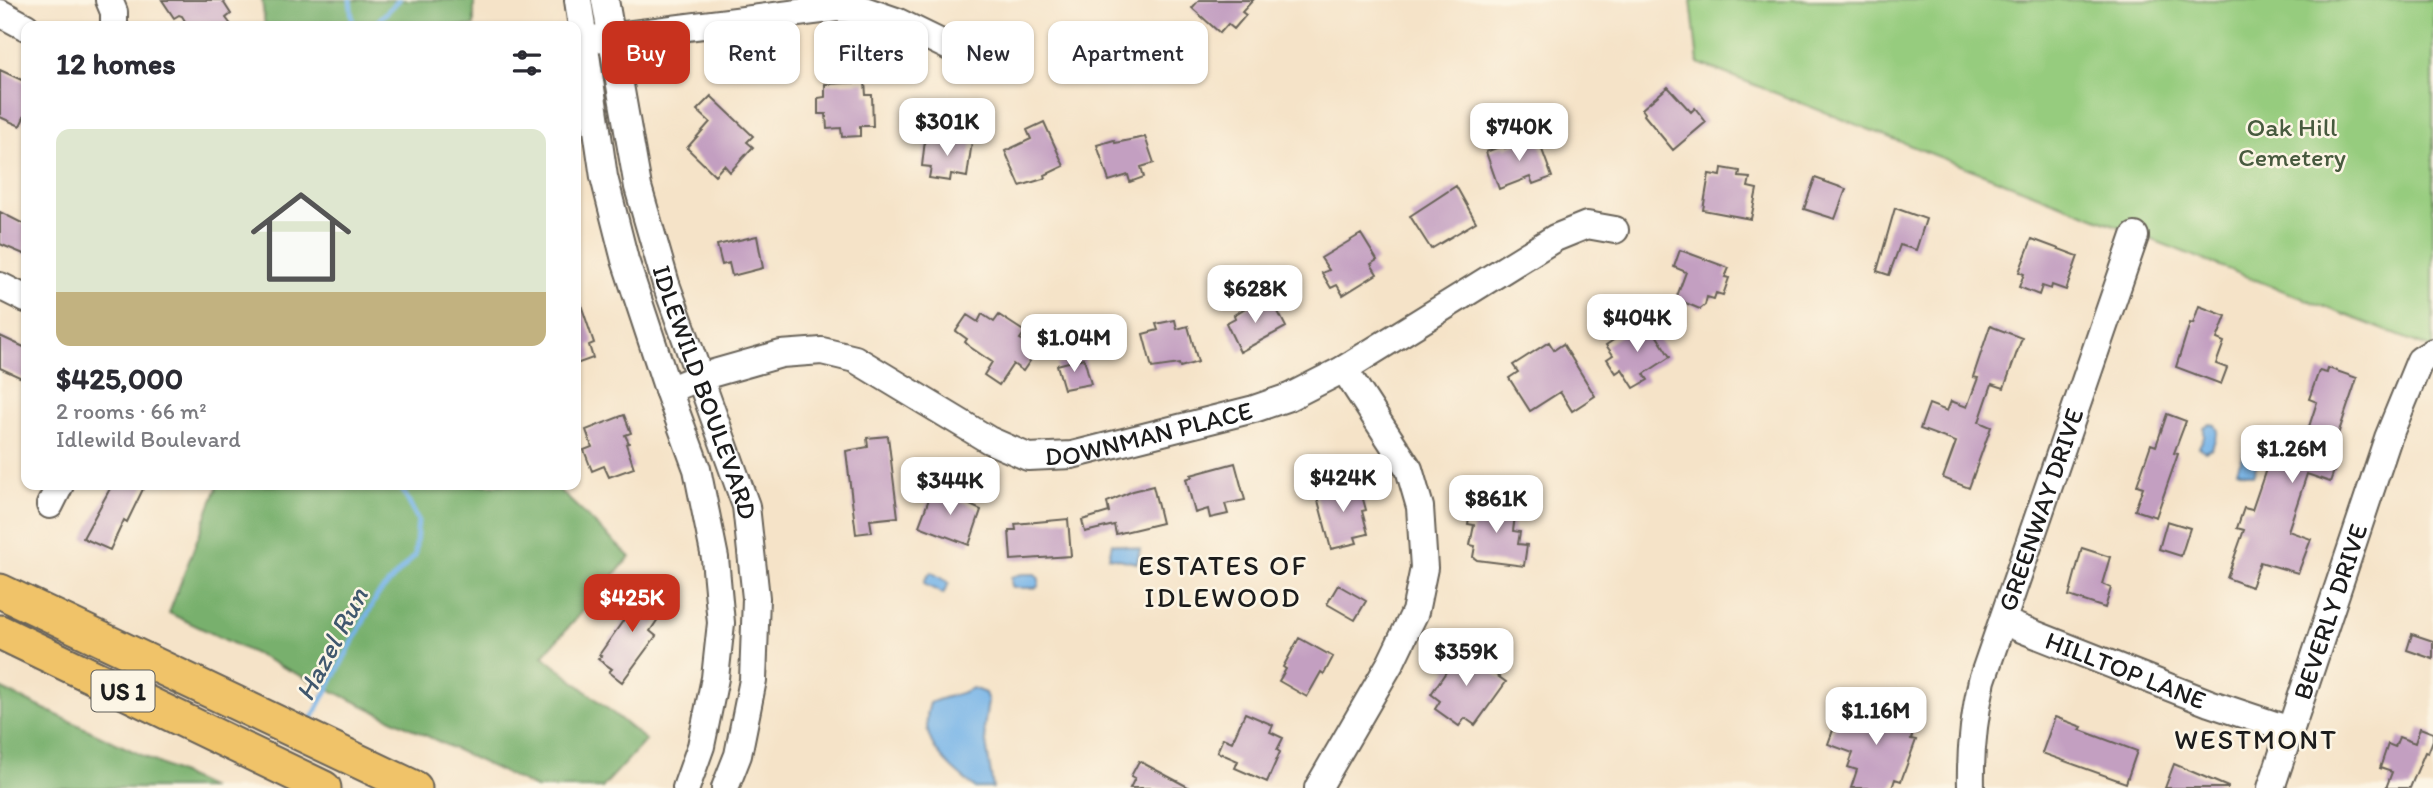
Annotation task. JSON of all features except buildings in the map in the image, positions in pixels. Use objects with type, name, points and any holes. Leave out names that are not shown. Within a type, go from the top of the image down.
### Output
[{"type":"main road","name":"US 1","points":[[0,591],[415,788]]},
{"type":"main road","name":"US 1","points":[[0,632],[324,788]]},
{"type":"street","points":[[109,0],[114,21]]},
{"type":"street","name":"IDLEWILD BOULEVARD","points":[[578,0],[597,39],[666,284],[746,506],[756,598],[753,680],[738,755],[726,788]]},
{"type":"street","name":"IDLEWILD BOULEVARD","points":[[605,0],[597,39],[604,177],[625,260],[667,390],[698,469],[715,558],[721,623],[715,678],[701,746],[686,788]]},
{"type":"street","points":[[597,39],[837,8],[864,10],[896,21],[942,43]]},
{"type":"street","points":[[0,13],[21,24]]},
{"type":"street","name":"DOWNMAN PLACE","points":[[667,390],[700,377],[781,354],[822,351],[855,359],[989,440],[1028,457],[1073,455],[1254,409],[1289,397],[1344,369],[1555,237],[1587,225],[1615,230]]},
{"type":"street","name":"GREENWAY DRIVE","points":[[1970,788],[1974,717],[1982,680],[2135,236]]},
{"type":"street","points":[[0,286],[21,296]]},
{"type":"street","name":"BEVERLY DRIVE","points":[[2271,788],[2388,438],[2427,356]]},
{"type":"street","points":[[1318,788],[1391,662],[1415,612],[1424,568],[1420,507],[1409,469],[1344,369]]},
{"type":"street","name":"HILLTOP LANE","points":[[2004,622],[2209,703],[2290,730]]},
{"type":"green space","points":[[262,0],[474,0],[474,21],[264,21]]},
{"type":"green space","name":"Oak Hill Cemetery","points":[[1691,0],[2433,0],[2433,349],[1698,63]]},
{"type":"green space","points":[[216,490],[559,490],[630,557],[543,656],[646,740],[602,788],[536,788],[169,613]]},
{"type":"green space","points":[[0,688],[211,788],[0,788]]},
{"type":"water","points":[[2210,424],[2215,425],[2218,431],[2212,448],[2205,451],[2199,447],[2204,437],[2204,428]]},
{"type":"water","points":[[2248,439],[2264,445],[2253,475],[2237,470]]},
{"type":"water","points":[[1112,543],[1140,549],[1137,563],[1109,557]]},
{"type":"water","points":[[931,572],[949,583],[943,594],[924,584]]},
{"type":"water","points":[[1035,574],[1039,585],[1036,588],[1012,588],[1011,577]]},
{"type":"water","points":[[972,688],[985,693],[988,701],[984,729],[993,788],[975,788],[937,752],[927,730],[930,703]]},
{"type":"waterway","name":"Hazel Run","points":[[350,0],[352,21]]},
{"type":"waterway","points":[[378,21],[399,0]]},
{"type":"waterway","name":"Hazel Run","points":[[308,726],[377,596],[415,555],[418,520],[403,490]]},
{"type":"district","name":"ESTATES OF IDLEWOOD","points":[[1223,581]]},
{"type":"district","name":"WESTMONT","points":[[2256,739]]}]
